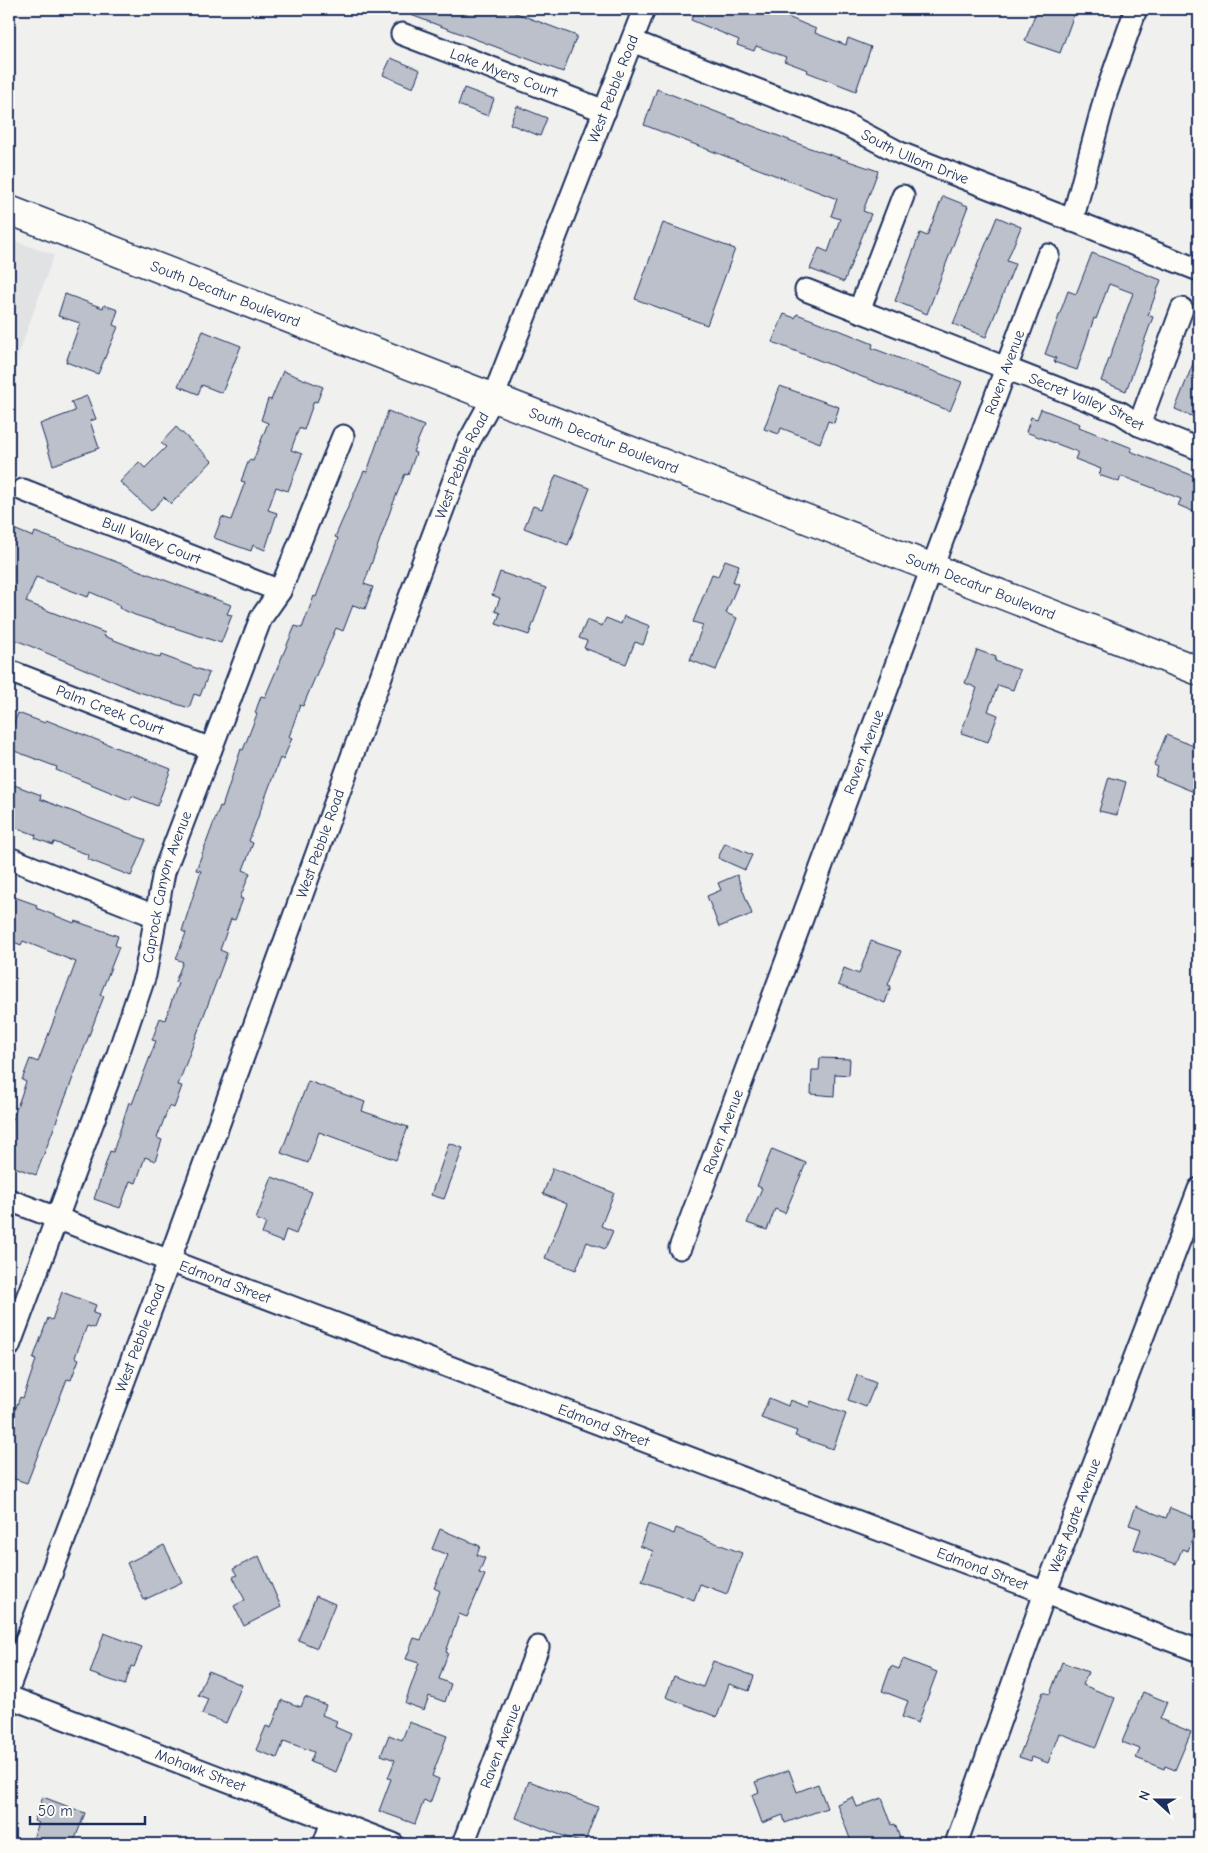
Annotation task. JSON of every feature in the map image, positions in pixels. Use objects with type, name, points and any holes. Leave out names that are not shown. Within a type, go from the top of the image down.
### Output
[{"type":"main road","name":"South Decatur Boulevard","points":[[9,210],[493,398],[708,479],[1199,671]]},
{"type":"street","name":"West Pebble Road","points":[[9,1686],[169,1261],[408,602],[467,445],[493,398],[644,9]]},
{"type":"street","points":[[1072,221],[1106,94],[1136,9]]},
{"type":"street","name":"Lake Myers Court","points":[[402,34],[605,111]]},
{"type":"street","name":"South Ullom Drive","points":[[632,42],[847,125],[900,152],[1199,270]]},
{"type":"street","points":[[859,311],[903,196]]},
{"type":"street","name":"Raven Avenue","points":[[680,1248],[1048,256]]},
{"type":"street","name":"Secret Valley Street","points":[[806,290],[1121,413],[1139,425],[1199,449]]},
{"type":"street","points":[[1139,425],[1182,310]]},
{"type":"street","name":"Caprock Canyon Avenue","points":[[9,1346],[116,1060],[145,975],[164,872],[261,618],[280,591],[343,436]]},
{"type":"street","name":"Bull Valley Court","points":[[23,490],[280,591]]},
{"type":"street","name":"Palm Creek Court","points":[[9,671],[211,749]]},
{"type":"street","points":[[9,858],[155,916]]},
{"type":"street","name":"West Agate Avenue","points":[[956,1844],[1045,1593],[1199,1190]]},
{"type":"street","name":"Edmond Street","points":[[9,1200],[1199,1652]]},
{"type":"street","name":"Raven Avenue","points":[[463,1844],[538,1647]]},
{"type":"street","name":"Mohawk Street","points":[[9,1697],[393,1844]]},
{"type":"street","points":[[324,1844],[332,1822]]},
{"type":"shaded area","points":[[9,239],[54,255],[9,380]]},
{"type":"building","points":[[395,9],[505,9],[577,36],[563,72]]},
{"type":"building","points":[[696,9],[769,9],[816,29],[815,33],[846,45],[848,38],[871,47],[856,91],[784,61],[786,57],[756,46],[754,51],[737,45],[739,40],[691,20]]},
{"type":"building","points":[[1037,9],[1076,9],[1060,53],[1025,41]]},
{"type":"building","points":[[391,58],[420,70],[413,88],[383,75]]},
{"type":"building","points":[[464,88],[494,99],[488,116],[458,105]]},
{"type":"building","points":[[657,89],[807,147],[878,171],[863,211],[871,214],[844,282],[810,269],[819,248],[828,252],[840,219],[831,216],[837,199],[644,125]]},
{"type":"building","points":[[517,106],[547,118],[540,136],[510,124]]},
{"type":"building","points":[[943,196],[968,206],[927,314],[895,301],[920,233],[927,236]]},
{"type":"building","points":[[997,217],[1021,227],[1007,261],[1015,264],[986,337],[953,324]]},
{"type":"building","points":[[663,223],[735,249],[707,325],[635,299]]},
{"type":"building","points":[[1092,253],[1161,280],[1148,315],[1153,317],[1126,391],[1101,381],[1133,293],[1109,284],[1096,319],[1094,318],[1077,370],[1054,362],[1056,358],[1045,354],[1068,291],[1076,294]]},
{"type":"building","points":[[65,294],[103,308],[104,305],[118,310],[113,325],[118,327],[98,374],[66,362],[80,323],[58,316]]},
{"type":"building","points":[[784,314],[795,318],[797,314],[873,344],[872,348],[962,382],[950,411],[772,342]]},
{"type":"building","points":[[203,331],[241,346],[222,393],[202,385],[198,394],[178,386]]},
{"type":"building","points":[[1199,352],[1199,419],[1175,409]]},
{"type":"building","points":[[283,371],[323,387],[317,402],[314,401],[304,430],[299,428],[291,450],[302,454],[288,491],[276,487],[268,510],[277,513],[265,550],[253,545],[251,551],[214,538],[222,517],[231,520],[245,482],[241,481],[249,460],[253,461],[268,423],[261,420],[268,399],[271,400]]},
{"type":"building","points":[[780,386],[839,407],[834,423],[828,421],[820,443],[781,428],[779,434],[764,429]]},
{"type":"building","points":[[87,396],[96,419],[90,421],[99,448],[53,465],[40,424],[75,411],[71,402]]},
{"type":"building","points":[[1041,409],[1080,424],[1079,427],[1132,448],[1130,451],[1199,478],[1199,514],[1178,505],[1181,499],[1148,486],[1121,476],[1119,482],[1099,475],[1101,469],[1075,459],[1078,452],[1026,432],[1031,417],[1037,419]]},
{"type":"building","points":[[388,411],[424,426],[413,452],[416,453],[408,475],[405,474],[392,506],[364,584],[373,587],[365,609],[353,605],[343,631],[336,628],[303,706],[300,705],[289,737],[292,738],[283,760],[280,758],[249,841],[253,843],[243,870],[250,873],[240,898],[243,899],[235,920],[231,919],[220,950],[227,953],[178,1085],[182,1086],[174,1108],[169,1106],[157,1138],[162,1140],[155,1161],[145,1157],[136,1183],[130,1181],[120,1208],[94,1199],[110,1151],[113,1152],[129,1102],[132,1104],[156,1041],[152,1040],[160,1018],[165,1020],[178,983],[175,982],[183,962],[176,959],[186,933],[182,931],[201,871],[196,870],[220,806],[222,807],[241,749],[243,750],[257,714],[255,713],[261,696],[265,697],[295,626],[302,628],[314,596],[316,597],[338,538],[335,537],[364,471],[367,472]]},
{"type":"building","points":[[176,427],[212,461],[171,504],[164,497],[151,511],[120,482],[139,462],[145,468],[166,447],[161,443]]},
{"type":"building","points":[[556,475],[590,488],[568,545],[524,528],[533,506],[542,509]]},
{"type":"building","points":[[9,527],[33,537],[35,532],[231,605],[227,614],[232,615],[221,643],[135,615],[119,608],[120,605],[90,592],[88,597],[36,577],[26,602],[105,633],[104,636],[160,658],[161,655],[209,673],[200,696],[194,694],[189,708],[136,691],[9,637]]},
{"type":"building","points":[[725,560],[739,565],[733,582],[738,584],[726,613],[737,618],[716,670],[690,660],[703,625],[693,622],[712,574],[718,576]]},
{"type":"building","points":[[500,572],[546,588],[529,635],[496,624],[500,613],[495,611],[500,598],[492,595]]},
{"type":"building","points":[[624,616],[650,626],[643,645],[635,642],[626,664],[584,648],[587,641],[579,638],[587,620],[602,626],[606,618],[621,624]]},
{"type":"building","points":[[977,650],[996,657],[995,661],[1020,670],[1013,690],[998,685],[988,711],[998,715],[988,742],[961,733],[977,688],[965,683]]},
{"type":"building","points":[[18,713],[45,723],[46,720],[171,769],[157,806],[132,796],[130,800],[56,770],[57,767],[9,749],[9,721],[14,723]]},
{"type":"building","points":[[1166,735],[1199,748],[1199,794],[1155,776],[1158,767],[1154,765]]},
{"type":"building","points":[[1109,777],[1126,782],[1117,815],[1099,811]]},
{"type":"building","points":[[9,783],[41,795],[40,799],[146,840],[131,876],[87,859],[89,855],[54,842],[53,845],[35,838],[36,835],[9,825]]},
{"type":"building","points":[[725,843],[752,855],[745,870],[718,858]]},
{"type":"building","points":[[737,875],[752,914],[719,927],[707,896],[721,890],[718,883]]},
{"type":"building","points":[[9,895],[37,905],[36,908],[74,923],[75,921],[118,936],[115,945],[119,947],[100,995],[104,996],[36,1175],[9,1165],[9,1130],[26,1082],[22,1080],[30,1059],[38,1062],[76,962],[23,941],[21,945],[9,940]]},
{"type":"building","points":[[871,941],[901,951],[888,985],[891,986],[885,1003],[838,985],[844,968],[859,974]]},
{"type":"building","points":[[820,1058],[850,1059],[849,1075],[835,1074],[834,1096],[811,1094],[812,1070],[819,1070]]},
{"type":"building","points":[[308,1081],[365,1102],[362,1111],[408,1127],[396,1160],[319,1132],[308,1163],[281,1153]]},
{"type":"building","points":[[449,1143],[463,1148],[444,1199],[431,1195]]},
{"type":"building","points":[[772,1149],[806,1163],[785,1213],[775,1209],[767,1230],[747,1223],[762,1188],[757,1186]]},
{"type":"building","points":[[553,1168],[614,1193],[601,1226],[613,1231],[605,1249],[587,1242],[576,1270],[545,1258],[567,1204],[543,1194]]},
{"type":"building","points":[[272,1177],[312,1192],[296,1234],[286,1230],[282,1242],[262,1234],[266,1223],[256,1219]]},
{"type":"building","points":[[62,1292],[96,1305],[93,1313],[99,1315],[94,1328],[87,1326],[75,1357],[79,1359],[71,1380],[67,1379],[27,1483],[9,1477],[9,1434],[15,1419],[12,1418],[20,1397],[23,1398],[36,1360],[33,1359],[48,1318],[52,1320]]},
{"type":"building","points":[[857,1375],[876,1383],[866,1407],[848,1400]]},
{"type":"building","points":[[769,1398],[788,1406],[790,1400],[809,1407],[811,1401],[846,1414],[833,1449],[795,1436],[797,1431],[761,1418]]},
{"type":"building","points":[[1136,1506],[1166,1518],[1170,1508],[1199,1519],[1188,1551],[1182,1549],[1176,1564],[1134,1549],[1141,1529],[1129,1525]]},
{"type":"building","points":[[648,1524],[674,1534],[676,1528],[742,1553],[727,1594],[700,1584],[694,1600],[642,1581],[653,1551],[640,1546]]},
{"type":"building","points":[[440,1529],[480,1546],[477,1555],[485,1558],[479,1573],[485,1575],[467,1617],[459,1614],[446,1652],[448,1653],[439,1679],[451,1684],[445,1702],[429,1696],[424,1710],[405,1703],[419,1663],[406,1659],[414,1638],[421,1640],[440,1591],[434,1588],[448,1555],[432,1549]]},
{"type":"building","points":[[164,1545],[182,1582],[144,1600],[127,1563]]},
{"type":"building","points":[[259,1556],[281,1607],[244,1626],[234,1606],[245,1600],[233,1577],[237,1575],[233,1569]]},
{"type":"building","points":[[316,1596],[335,1604],[317,1648],[298,1640]]},
{"type":"building","points":[[104,1633],[142,1647],[134,1667],[131,1666],[125,1685],[90,1673]]},
{"type":"building","points":[[903,1659],[937,1672],[918,1723],[902,1717],[908,1701],[882,1691],[891,1666],[899,1669]]},
{"type":"building","points":[[713,1661],[754,1676],[749,1691],[729,1684],[717,1717],[666,1697],[674,1676],[703,1687]]},
{"type":"building","points":[[1062,1662],[1088,1672],[1083,1685],[1115,1698],[1096,1747],[1059,1733],[1048,1763],[1032,1757],[1031,1761],[1019,1757],[1043,1692],[1050,1694]]},
{"type":"building","points":[[208,1671],[242,1685],[226,1723],[202,1714],[208,1699],[198,1695]]},
{"type":"building","points":[[1143,1692],[1167,1702],[1160,1719],[1191,1732],[1175,1770],[1165,1766],[1164,1769],[1136,1758],[1140,1749],[1122,1742]]},
{"type":"building","points":[[305,1697],[326,1705],[322,1715],[337,1721],[335,1727],[351,1734],[336,1772],[310,1762],[314,1752],[284,1741],[277,1758],[256,1750],[266,1726],[271,1728],[282,1700],[301,1707]]},
{"type":"building","points":[[409,1722],[447,1736],[432,1776],[439,1779],[430,1803],[424,1800],[415,1824],[379,1811],[391,1779],[388,1778],[395,1760],[381,1755],[389,1735],[402,1740]]},
{"type":"building","points":[[789,1770],[797,1792],[818,1784],[827,1808],[785,1823],[783,1815],[762,1823],[752,1795],[759,1792],[755,1782]]},
{"type":"building","points":[[529,1781],[598,1807],[584,1844],[516,1818]]},
{"type":"building","points":[[43,1797],[85,1813],[73,1844],[63,1844],[51,1840],[50,1844],[31,1844],[39,1823],[34,1821]]},
{"type":"building","points":[[853,1797],[857,1807],[882,1798],[892,1825],[895,1824],[902,1844],[852,1844],[837,1804]]}]
